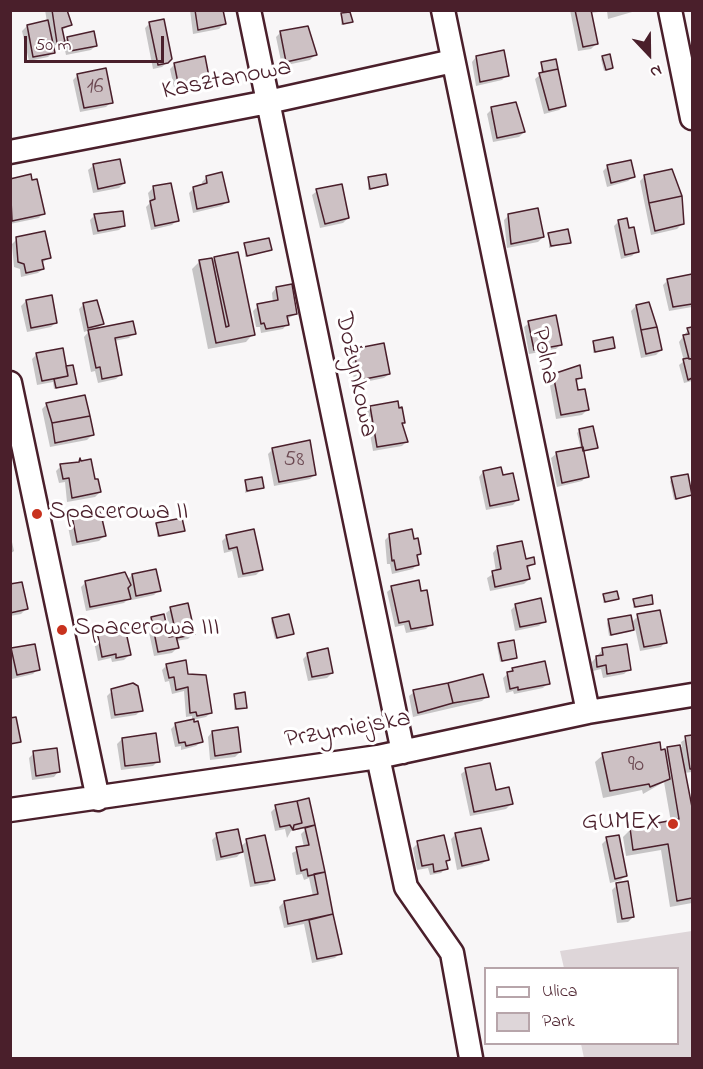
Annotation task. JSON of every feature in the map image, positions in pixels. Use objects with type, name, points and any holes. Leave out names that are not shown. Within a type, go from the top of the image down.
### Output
[{"type":"street","name":"Dożynkowa","points":[[249,10],[403,752]]},
{"type":"street","name":"Polna","points":[[443,10],[588,712]]},
{"type":"street","points":[[670,10],[693,118]]},
{"type":"street","name":"Kasztanowa","points":[[10,152],[268,102],[453,61]]},
{"type":"street","points":[[10,383],[98,799]]},
{"type":"street","name":"Przymiejska","points":[[10,810],[378,757],[588,712],[693,695]]},
{"type":"street","points":[[378,757],[397,854],[406,887],[452,953],[471,1059]]},
{"type":"green space","points":[[692,931],[692,1058],[584,1058],[581,1045],[679,1045],[679,967],[564,967],[560,951]]},
{"type":"building","points":[[52,10],[67,10],[72,25],[62,28],[65,42],[57,43]]},
{"type":"building","points":[[195,10],[223,10],[226,24],[198,30]]},
{"type":"building","points":[[575,10],[591,10],[598,44],[583,47]]},
{"type":"building","points":[[350,12],[353,22],[343,24],[341,13]]},
{"type":"building","points":[[164,19],[172,59],[168,63],[158,65],[149,22]]},
{"type":"building","points":[[48,20],[55,53],[33,57],[27,25]]},
{"type":"building","points":[[308,26],[317,55],[286,62],[280,31]]},
{"type":"building","points":[[94,31],[97,46],[70,51],[67,37]]},
{"type":"building","points":[[504,50],[509,76],[480,82],[476,56]]},
{"type":"building","points":[[610,54],[613,68],[606,70],[602,56]]},
{"type":"building","points":[[205,56],[210,82],[179,88],[174,63]]},
{"type":"building","points":[[556,59],[558,69],[543,72],[541,62]]},
{"type":"building","points":[[106,68],[113,103],[84,108],[77,74]]},
{"type":"building","points":[[558,69],[566,106],[549,110],[539,73]]},
{"type":"building","points":[[516,102],[525,132],[497,138],[491,107]]},
{"type":"building","points":[[120,159],[125,183],[98,189],[93,164]]},
{"type":"building","points":[[631,160],[635,177],[611,183],[607,165]]},
{"type":"building","points":[[672,169],[682,196],[649,203],[644,175]]},
{"type":"building","points":[[222,172],[229,202],[197,209],[193,187],[207,183],[206,176]]},
{"type":"building","points":[[31,174],[32,180],[37,179],[45,214],[12,221],[10,179]]},
{"type":"building","points":[[386,174],[388,185],[370,189],[368,177]]},
{"type":"building","points":[[171,183],[179,221],[155,226],[150,201],[155,199],[153,186]]},
{"type":"building","points":[[342,184],[349,218],[325,224],[316,189]]},
{"type":"building","points":[[682,196],[684,224],[655,231],[649,203]]},
{"type":"building","points":[[538,208],[544,237],[511,244],[508,214]]},
{"type":"building","points":[[123,211],[125,226],[98,231],[94,214]]},
{"type":"building","points":[[627,218],[629,228],[634,227],[639,252],[625,255],[618,220]]},
{"type":"building","points":[[568,229],[571,243],[551,246],[548,233]]},
{"type":"building","points":[[45,231],[51,258],[42,260],[44,269],[26,273],[24,264],[18,262],[16,237]]},
{"type":"building","points":[[269,238],[272,250],[247,256],[244,243]]},
{"type":"building","points":[[238,252],[255,335],[216,343],[199,260],[212,258],[226,327],[229,326],[214,257]]},
{"type":"building","points":[[692,274],[692,304],[673,307],[667,279]]},
{"type":"building","points":[[292,284],[297,314],[287,316],[289,325],[266,329],[264,323],[261,324],[257,304],[278,300],[276,287]]},
{"type":"building","points":[[52,295],[57,323],[31,328],[26,300]]},
{"type":"building","points":[[97,300],[104,324],[88,328],[83,303]]},
{"type":"building","points":[[649,302],[657,327],[641,330],[636,305]]},
{"type":"building","points":[[556,315],[562,345],[534,350],[528,321]]},
{"type":"building","points":[[133,321],[136,334],[115,338],[122,375],[102,379],[100,367],[96,368],[88,330]]},
{"type":"building","points":[[657,327],[662,350],[646,354],[641,330]]},
{"type":"building","points":[[692,327],[692,359],[689,359],[683,335],[689,334],[687,328]]},
{"type":"building","points":[[613,337],[615,348],[595,352],[593,341]]},
{"type":"building","points":[[384,343],[390,374],[360,380],[353,349]]},
{"type":"building","points":[[63,348],[68,376],[42,381],[36,353]]},
{"type":"building","points":[[683,359],[692,359],[692,378],[688,380]]},
{"type":"building","points":[[73,365],[77,384],[56,388],[54,379],[68,376],[66,366]]},
{"type":"building","points":[[580,365],[582,378],[576,379],[578,390],[585,389],[589,410],[561,415],[553,374]]},
{"type":"building","points":[[85,395],[90,416],[52,423],[46,403]]},
{"type":"building","points":[[398,401],[399,408],[402,407],[405,423],[402,423],[408,442],[377,447],[370,406]]},
{"type":"building","points":[[90,416],[94,435],[55,443],[52,423]]},
{"type":"building","points":[[593,426],[598,448],[583,451],[579,429]]},
{"type":"building","points":[[310,440],[316,475],[279,482],[272,448]]},
{"type":"building","points":[[583,447],[589,477],[562,483],[556,452]]},
{"type":"building","points":[[80,458],[81,461],[91,459],[95,479],[98,479],[101,492],[72,498],[69,478],[63,479],[60,464],[79,462]]},
{"type":"building","points":[[501,467],[503,475],[513,473],[519,500],[490,506],[483,471]]},
{"type":"building","points":[[688,474],[692,495],[676,499],[671,477]]},
{"type":"building","points":[[262,477],[264,488],[247,491],[245,480]]},
{"type":"building","points":[[100,510],[106,536],[77,542],[72,516]]},
{"type":"building","points":[[182,518],[185,531],[159,536],[156,523]]},
{"type":"building","points":[[254,529],[263,570],[243,574],[237,547],[229,549],[226,535]]},
{"type":"building","points":[[412,529],[414,539],[418,538],[421,554],[417,555],[419,565],[396,570],[394,560],[392,561],[389,534]]},
{"type":"building","points":[[522,541],[526,559],[534,557],[535,564],[527,566],[530,579],[495,587],[492,571],[501,569],[497,546]]},
{"type":"building","points":[[156,569],[161,591],[136,596],[132,574]]},
{"type":"building","points":[[125,572],[131,585],[128,588],[131,599],[90,607],[85,581]]},
{"type":"building","points":[[419,580],[421,591],[427,590],[433,625],[411,629],[409,621],[399,623],[391,586]]},
{"type":"building","points":[[22,582],[28,609],[10,613],[10,584]]},
{"type":"building","points":[[617,591],[619,599],[605,602],[603,594]]},
{"type":"building","points":[[652,595],[653,604],[635,607],[633,599]]},
{"type":"building","points":[[541,598],[546,622],[520,627],[515,604]]},
{"type":"building","points":[[188,603],[195,634],[177,638],[170,607]]},
{"type":"building","points":[[660,610],[667,643],[644,647],[637,614]]},
{"type":"building","points":[[164,614],[169,637],[176,636],[179,648],[158,652],[151,617]]},
{"type":"building","points":[[289,614],[294,634],[277,638],[272,618]]},
{"type":"building","points":[[631,615],[634,630],[611,635],[608,619]]},
{"type":"building","points":[[124,623],[131,655],[116,658],[116,654],[102,657],[97,631]]},
{"type":"building","points":[[514,640],[517,658],[502,661],[498,643]]},
{"type":"building","points":[[35,644],[40,670],[17,675],[11,648]]},
{"type":"building","points":[[627,644],[631,670],[607,674],[606,665],[597,667],[596,656],[603,655],[602,648]]},
{"type":"building","points":[[328,648],[333,673],[312,677],[307,653]]},
{"type":"building","points":[[186,660],[188,674],[206,675],[212,713],[197,716],[196,712],[190,713],[188,687],[176,690],[174,677],[169,678],[166,664]]},
{"type":"building","points":[[545,661],[550,684],[518,690],[518,687],[510,689],[507,672],[513,671],[512,668]]},
{"type":"building","points":[[483,674],[489,697],[453,703],[448,683]]},
{"type":"building","points":[[133,683],[138,686],[143,711],[115,715],[111,689]]},
{"type":"building","points":[[448,683],[453,703],[418,713],[413,690]]},
{"type":"building","points":[[245,692],[247,708],[236,709],[234,694]]},
{"type":"building","points":[[16,717],[21,742],[10,744],[10,718]]},
{"type":"building","points":[[194,719],[194,722],[198,721],[203,742],[186,746],[185,742],[179,743],[175,723]]},
{"type":"building","points":[[238,727],[241,752],[215,756],[212,731]]},
{"type":"building","points":[[156,733],[160,762],[125,766],[122,738]]},
{"type":"building","points":[[692,735],[692,769],[690,769],[685,736]]},
{"type":"building","points":[[660,742],[661,750],[665,749],[670,779],[650,787],[649,784],[610,791],[602,753]]},
{"type":"building","name":"GUMEX","points":[[680,745],[692,807],[692,898],[677,901],[668,844],[633,850],[630,828],[679,819],[667,747]]},
{"type":"building","points":[[57,748],[60,772],[36,776],[33,751]]},
{"type":"building","points":[[490,763],[496,790],[509,787],[513,804],[474,812],[465,768]]},
{"type":"building","points":[[309,798],[315,825],[293,830],[294,825],[302,823],[297,801]]},
{"type":"building","points":[[297,801],[302,823],[294,825],[293,830],[290,825],[280,827],[275,805]]},
{"type":"building","points":[[315,825],[325,872],[308,876],[307,869],[301,871],[296,847],[309,845],[305,828]]},
{"type":"building","points":[[481,828],[489,860],[462,866],[455,833]]},
{"type":"building","points":[[238,829],[243,852],[221,857],[216,833]]},
{"type":"building","points":[[265,835],[275,880],[255,883],[246,839]]},
{"type":"building","points":[[444,835],[450,860],[446,861],[448,869],[434,872],[433,864],[422,866],[417,841]]},
{"type":"building","points":[[619,835],[627,876],[615,879],[606,837]]},
{"type":"building","points":[[325,872],[333,914],[288,924],[284,901],[318,894],[314,874]]},
{"type":"building","points":[[628,881],[634,917],[622,919],[616,883]]},
{"type":"building","points":[[333,914],[342,954],[317,959],[309,920]]},
{"type":"place","name":"Spacerowa II","points":[[37,514]]},
{"type":"place","name":"Spacerowa III","points":[[62,630]]},
{"type":"place","name":"GUMEX","points":[[673,824]]}]
